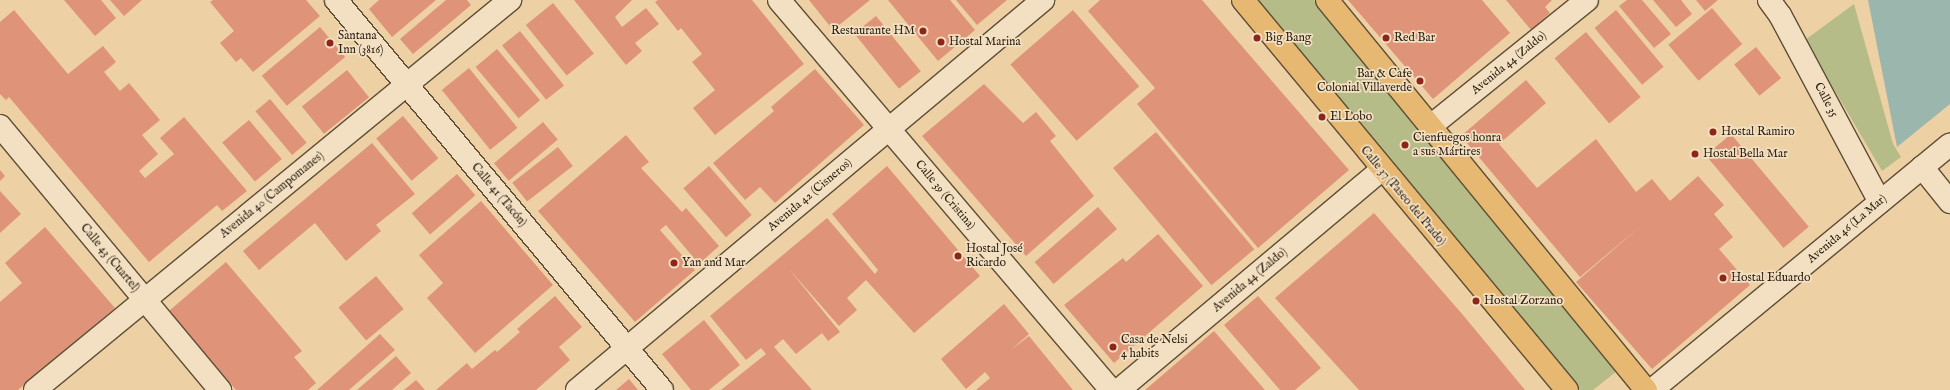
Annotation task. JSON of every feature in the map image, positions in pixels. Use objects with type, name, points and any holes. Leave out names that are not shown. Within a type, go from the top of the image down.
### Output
[{"type":"main road","name":"Calle 37 (Paseo del Prado)","points":[[1242,0],[1381,170],[1567,390]]},
{"type":"main road","points":[[1327,0],[1432,125],[1646,390]]},
{"type":"street","name":"Calle 41 (Tacón)","points":[[336,0],[662,390]]},
{"type":"street","name":"Avenida 40 (Campomanes)","points":[[35,390],[510,0]]},
{"type":"street","name":"Calle 39 (Cristina)","points":[[779,0],[1111,390]]},
{"type":"street","name":"Avenida 42 (Cisneros)","points":[[578,390],[1043,0]]},
{"type":"street","name":"Avenida 44 (Zaldo)","points":[[1432,125],[1587,0]]},
{"type":"street","name":"Calle 35","points":[[1768,0],[1780,15],[1880,202]]},
{"type":"street","name":"Calle 43 (Cuartel)","points":[[0,126],[220,390]]},
{"type":"street","name":"Avenida 46 (La Mar)","points":[[1652,390],[1950,144]]},
{"type":"street","points":[[1922,167],[1950,202]]},
{"type":"street","name":"Avenida 44 (Zaldo)","points":[[1119,390],[1381,170]]},
{"type":"green space","points":[[1257,0],[1314,0],[1617,371],[1593,390],[1579,390]]},
{"type":"green space","points":[[1854,4],[1893,144],[1901,157],[1882,171],[1805,40]]},
{"type":"water","points":[[1868,0],[1950,0],[1950,104],[1897,147]]},
{"type":"building","points":[[64,0],[101,0],[116,18],[95,36]]},
{"type":"building","points":[[110,0],[142,0],[124,16]]},
{"type":"building","points":[[213,0],[306,0],[320,16],[253,72],[241,58],[236,62],[220,43],[234,31],[210,2]]},
{"type":"building","points":[[379,0],[436,0],[392,37],[369,9]]},
{"type":"building","points":[[446,0],[467,0],[471,5],[413,54],[400,39]]},
{"type":"building","points":[[574,0],[632,0],[615,17],[622,27],[646,8],[659,24],[635,43],[642,51],[626,65]]},
{"type":"building","points":[[658,0],[752,0],[804,64],[715,135],[693,108],[715,90],[692,62],[702,54],[681,28],[678,31],[655,2]]},
{"type":"building","points":[[809,0],[870,0],[833,30]]},
{"type":"building","points":[[888,0],[950,0],[975,30],[938,61]]},
{"type":"building","points":[[956,0],[1007,0],[977,25]]},
{"type":"building","points":[[1100,0],[1202,0],[1349,170],[1258,248],[1137,104],[1155,88],[1088,11]]},
{"type":"building","points":[[1348,0],[1482,0],[1510,33],[1433,99]]},
{"type":"building","points":[[1506,0],[1552,0],[1545,7],[1550,13],[1531,30]]},
{"type":"building","points":[[1627,0],[1642,0],[1671,34],[1654,48],[1619,6]]},
{"type":"building","points":[[1653,0],[1681,0],[1692,14],[1676,27]]},
{"type":"building","points":[[1696,0],[1718,0],[1705,11]]},
{"type":"building","points":[[553,3],[594,54],[567,76],[526,25]]},
{"type":"building","points":[[1712,8],[1742,44],[1699,81],[1668,45]]},
{"type":"building","points":[[14,10],[68,74],[103,46],[116,62],[104,72],[120,91],[129,83],[160,120],[142,135],[158,154],[139,171],[145,178],[174,154],[160,138],[184,117],[247,191],[222,211],[217,205],[149,262],[9,97],[6,100],[0,94],[0,22]]},
{"type":"building","points":[[1073,10],[1139,86],[1077,141],[1010,64]]},
{"type":"building","points":[[1616,10],[1664,67],[1642,85],[1595,28]]},
{"type":"building","points":[[876,16],[921,71],[899,89],[854,34]]},
{"type":"building","points":[[320,27],[345,57],[287,106],[262,76]]},
{"type":"building","points":[[520,31],[564,85],[546,100],[502,45]]},
{"type":"building","points":[[1586,32],[1641,97],[1609,123],[1555,58]]},
{"type":"building","points":[[1756,47],[1781,78],[1759,96],[1734,65]]},
{"type":"building","points":[[497,49],[540,100],[519,118],[476,67]]},
{"type":"building","points":[[469,68],[517,128],[490,150],[442,90]]},
{"type":"building","points":[[815,69],[864,125],[775,203],[760,187],[745,200],[713,163],[774,111],[771,107]]},
{"type":"building","points":[[347,70],[369,97],[324,134],[302,107]]},
{"type":"building","points":[[1526,80],[1546,103],[1499,144],[1537,188],[1596,139],[1636,192],[1652,179],[1670,201],[1698,176],[1724,205],[1714,214],[1733,237],[1719,249],[1750,285],[1652,369],[1576,282],[1642,225],[1580,277],[1461,136]]},
{"type":"building","points":[[984,84],[1023,123],[1036,112],[1056,136],[1050,141],[1094,196],[1026,256],[922,136]]},
{"type":"building","points":[[270,99],[307,143],[292,155],[255,111]]},
{"type":"building","points":[[403,116],[438,158],[412,181],[376,138]]},
{"type":"building","points":[[249,120],[282,159],[255,182],[222,142]]},
{"type":"building","points":[[543,122],[558,140],[509,181],[494,163]]},
{"type":"building","points":[[1156,132],[1254,249],[1211,285],[1113,168]]},
{"type":"building","points":[[1731,134],[1809,227],[1783,248],[1706,155]]},
{"type":"building","points":[[626,135],[649,162],[641,168],[682,212],[686,208],[719,246],[699,264],[666,225],[660,230],[695,270],[635,322],[538,211]]},
{"type":"building","points":[[372,143],[415,194],[376,225],[381,231],[346,261],[315,223],[259,270],[243,251]]},
{"type":"building","points":[[558,147],[573,166],[527,202],[512,183]]},
{"type":"building","points":[[709,166],[752,215],[726,237],[683,188]]},
{"type":"building","points":[[887,166],[980,276],[914,333],[866,280],[847,298],[857,310],[839,326],[789,269],[840,332],[828,341],[822,333],[796,354],[783,339],[774,347],[812,390],[721,390],[766,354],[761,348],[746,360],[710,316],[827,218],[875,274],[878,270],[832,214]]},
{"type":"building","points":[[0,170],[5,176],[0,181]]},
{"type":"building","points":[[457,174],[475,195],[430,234],[412,213]]},
{"type":"building","points":[[0,191],[21,214],[0,233]]},
{"type":"building","points":[[481,201],[553,285],[475,353],[427,298],[443,283],[419,255]]},
{"type":"building","points":[[1098,207],[1117,229],[1054,284],[1035,262]]},
{"type":"building","points":[[1374,213],[1463,315],[1525,390],[1359,390],[1275,298]]},
{"type":"building","points":[[45,227],[115,308],[18,390],[0,390],[0,302],[22,283],[5,263]]},
{"type":"building","points":[[1158,234],[1203,286],[1114,363],[1064,305],[1123,258],[1126,262]]},
{"type":"building","points":[[226,262],[302,351],[294,357],[316,383],[308,390],[236,390],[169,311]]},
{"type":"building","points":[[376,276],[404,309],[366,340],[338,307]]},
{"type":"building","points":[[555,296],[582,327],[559,347],[570,360],[536,390],[436,390],[467,363],[472,369],[495,350],[497,352],[520,332],[517,329]]},
{"type":"building","points":[[1258,296],[1321,368],[1295,390],[1280,390],[1224,325]]},
{"type":"building","points":[[1004,304],[1029,334],[1011,350],[1029,336],[1073,390],[976,390],[990,378],[985,372],[966,389],[941,359]]},
{"type":"building","points":[[704,320],[740,365],[709,390],[691,390],[662,354]]},
{"type":"building","points":[[1214,331],[1265,390],[1145,390]]},
{"type":"building","points":[[380,334],[395,350],[349,390],[317,390]]},
{"type":"building","points":[[396,356],[411,373],[392,390],[357,390]]},
{"type":"building","points":[[629,379],[638,390],[616,390]]},
{"type":"building","points":[[416,380],[425,390],[404,390]]},
{"type":"place","name":"Restaurante HM","points":[[923,31]]},
{"type":"place","name":"Big Bang","points":[[1257,38]]},
{"type":"place","name":"Red Bar","points":[[1386,38]]},
{"type":"place","name":"Hostal Marina","points":[[941,42]]},
{"type":"place","name":"Santana Inn (3816)","points":[[330,43]]},
{"type":"place","name":"Bar & Cafe Colonial Villaverde","points":[[1420,81]]},
{"type":"place","name":"El Lobo","points":[[1322,117]]},
{"type":"place","name":"Hostal Ramiro","points":[[1713,132]]},
{"type":"place","name":"Cienfuegos honra a sus Mártires","points":[[1405,145]]},
{"type":"place","name":"Hostal Bella Mar","points":[[1695,154]]},
{"type":"place","name":"Hostal José Ricardo","points":[[958,256]]},
{"type":"place","name":"Yan and Mar","points":[[674,263]]},
{"type":"place","name":"Hostal Eduardo","points":[[1723,278]]},
{"type":"place","name":"Hostal Zorzano","points":[[1476,301]]},
{"type":"place","name":"Casa de Nelsi 4 habits","points":[[1113,347]]}]
